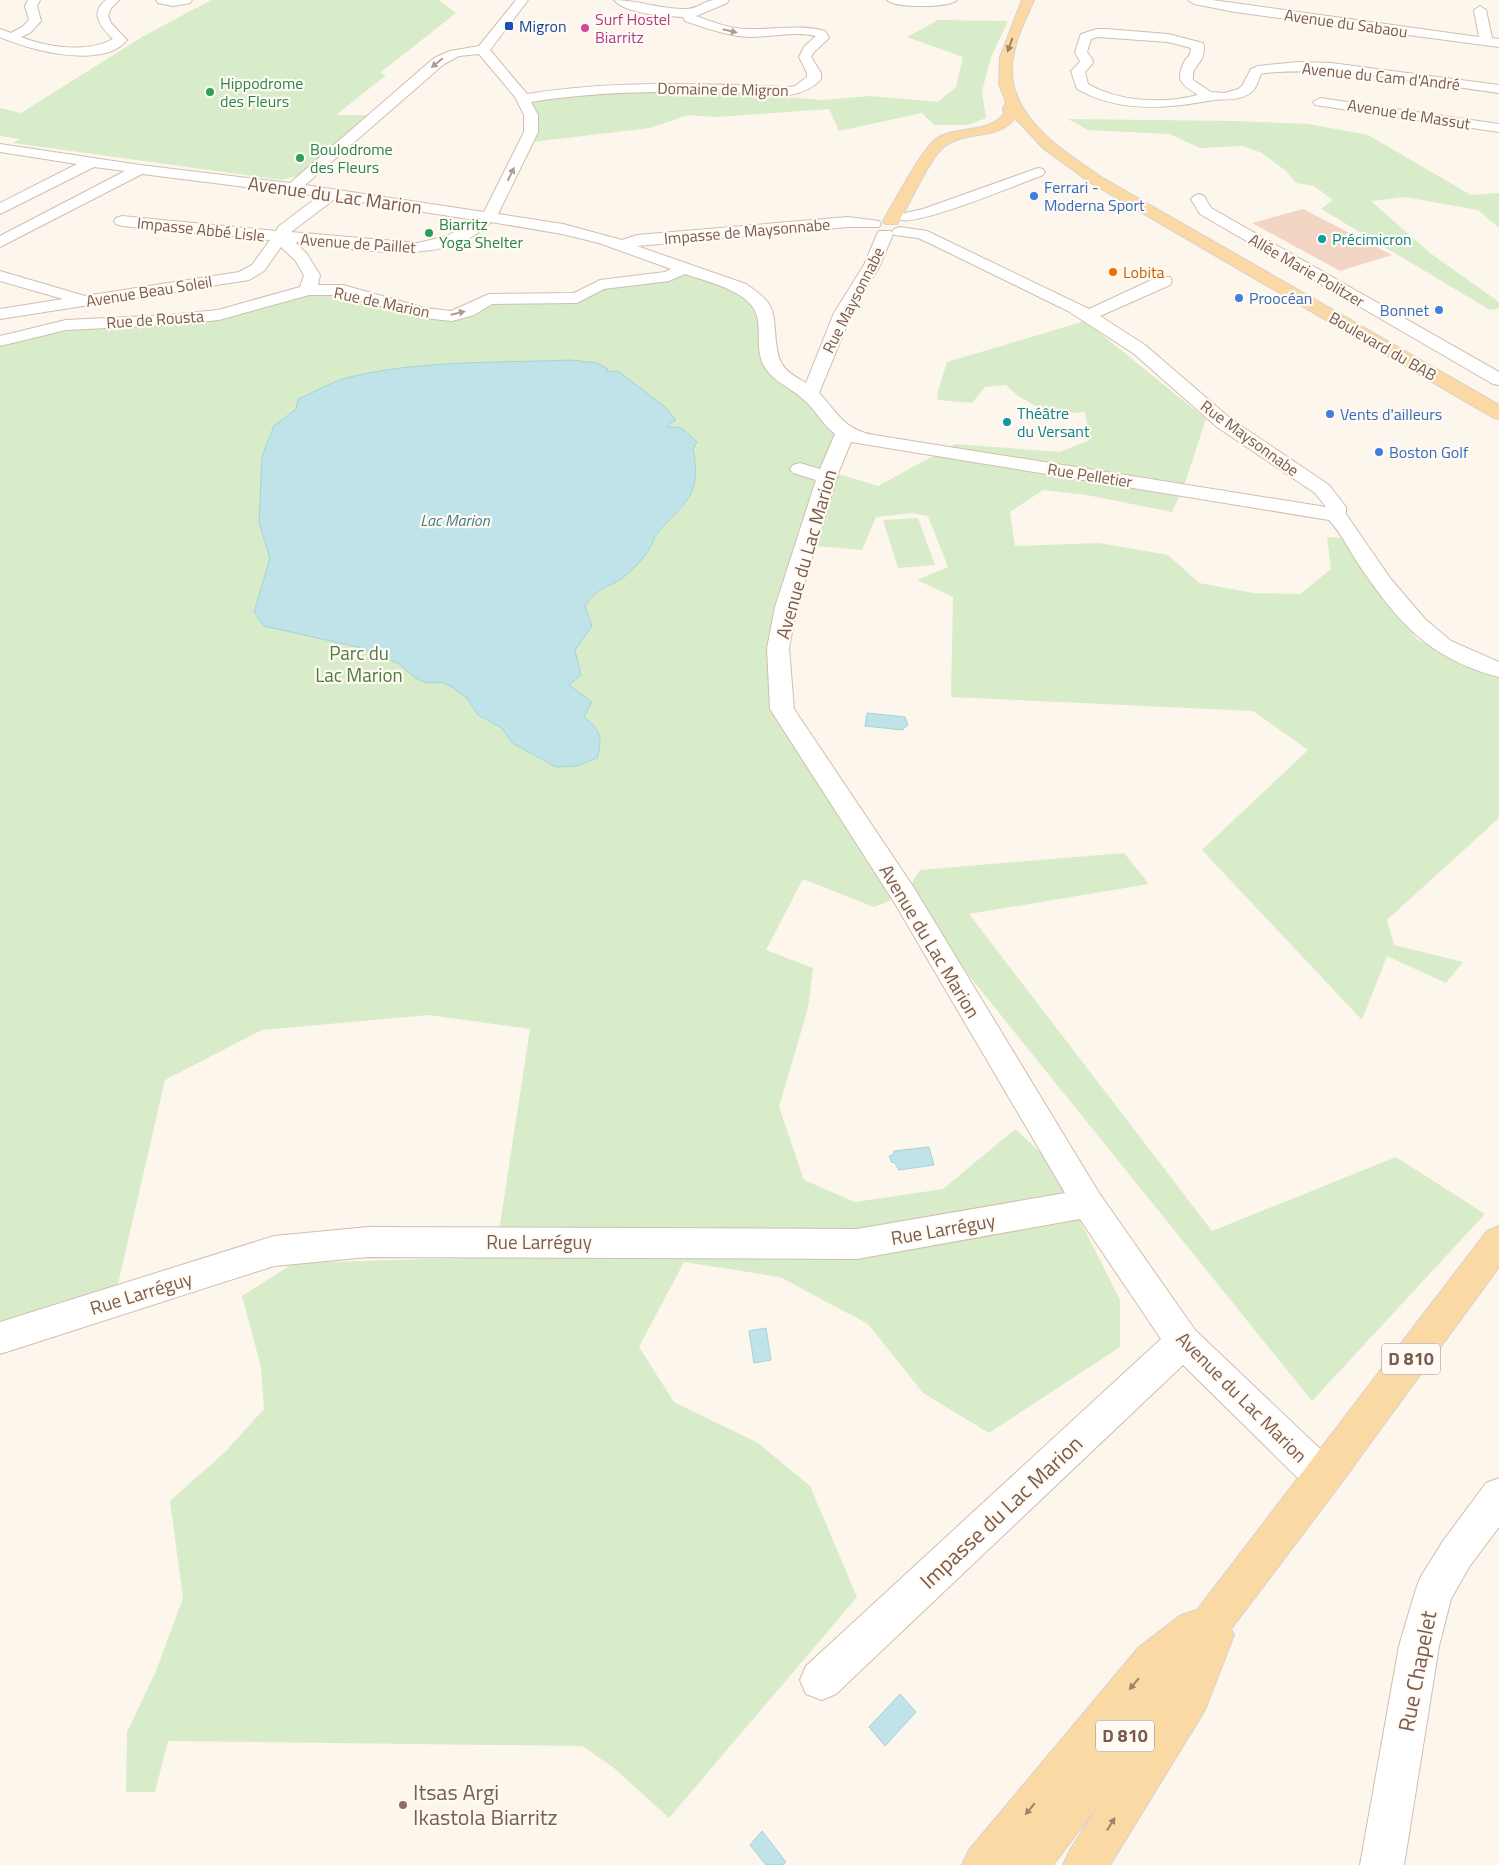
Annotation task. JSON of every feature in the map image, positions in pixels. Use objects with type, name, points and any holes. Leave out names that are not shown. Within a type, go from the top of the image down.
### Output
[{"type":"main road","name":"Boulevard du BAB","points":[[1028,0],[1008,49],[1005,64],[1007,88],[1012,103],[1032,130],[1044,142],[1096,180],[1499,413]]},
{"type":"main road","name":"Boulevard du BAB","points":[[1040,0],[1017,63],[1018,82],[1024,102],[1050,134],[1087,164],[1499,400]]},
{"type":"main road","points":[[896,218],[939,142],[1003,124],[1011,114],[1012,103]]},
{"type":"main road","points":[[974,132],[1013,135],[1038,144],[1054,158],[1096,180]]},
{"type":"main road","name":"D 810","points":[[1026,1865],[1323,1477],[1499,1240]]},
{"type":"main road","points":[[984,1865],[1153,1661],[1224,1607]]},
{"type":"main road","points":[[1085,1865],[1190,1696],[1224,1607]]},
{"type":"street","points":[[6,35],[32,26],[35,16],[32,11],[34,0]]},
{"type":"street","points":[[6,35],[27,44],[54,50],[84,51],[105,49],[120,40],[102,19],[101,12],[104,6],[113,0]]},
{"type":"street","points":[[162,0],[173,2],[186,0]]},
{"type":"street","points":[[483,50],[522,0]]},
{"type":"street","name":"Domaine de Migron","points":[[620,0],[634,8],[691,14],[723,0]]},
{"type":"street","points":[[893,0],[917,3],[951,0]]},
{"type":"street","name":"Avenue du Sabaou","points":[[1194,0],[1235,8],[1499,44]]},
{"type":"street","points":[[1480,10],[1486,42]]},
{"type":"street","name":"Domaine de Migron","points":[[522,99],[575,91],[710,88],[789,91],[799,89],[814,79],[814,73],[805,57],[809,48],[820,42],[823,38],[821,34],[806,31],[752,34],[734,32],[689,18],[691,14]]},
{"type":"street","points":[[1097,33],[1106,33],[1178,40],[1195,44],[1198,46],[1196,58],[1191,61],[1186,77],[1187,82],[1208,96],[1198,101],[1186,102],[1121,100],[1094,93],[1082,86],[1078,71],[1086,63],[1086,59],[1081,52],[1085,37],[1097,33]]},
{"type":"street","points":[[293,188],[439,62],[453,54],[471,50],[483,50]]},
{"type":"street","points":[[483,50],[522,99],[531,115],[532,132],[499,201],[488,217]]},
{"type":"street","name":"Avenue du Cam d'André","points":[[1208,96],[1224,97],[1243,92],[1248,88],[1256,72],[1277,66],[1320,66],[1499,89]]},
{"type":"street","name":"Avenue de Massut","points":[[1320,102],[1499,128]]},
{"type":"street","name":"Avenue du Lac Marion","points":[[0,148],[140,169],[293,188],[488,217],[586,234],[740,288],[758,301],[768,316],[769,350],[771,361],[777,371],[809,393],[834,425],[845,432],[814,473],[778,648],[782,709],[904,895],[1088,1203],[1182,1342],[1323,1477]]},
{"type":"street","points":[[0,209],[92,162]]},
{"type":"street","points":[[0,242],[140,169]]},
{"type":"street","points":[[896,218],[939,208],[1038,172]]},
{"type":"street","name":"Avenue Beau Soleil","points":[[0,314],[244,276],[258,268],[285,229],[333,194]]},
{"type":"street","name":"Allée Marie Politzer","points":[[1199,199],[1205,212],[1499,380]]},
{"type":"street","name":"Avenue de Paillet","points":[[280,237],[419,248],[440,244],[459,237],[488,217]]},
{"type":"street","name":"Impasse de Maysonnabe","points":[[621,246],[637,240],[896,218]]},
{"type":"street","name":"Rue Maysonnabe","points":[[809,393],[813,389],[829,344],[844,312],[876,258],[896,218],[921,234],[1089,315],[1158,364],[1224,423],[1322,489],[1336,508],[1336,515],[1347,526],[1367,561],[1389,592],[1436,641],[1466,657],[1499,670]]},
{"type":"street","name":"Impasse Abbé Lisle","points":[[122,221],[280,237]]},
{"type":"street","points":[[280,237],[301,256],[312,275],[308,290]]},
{"type":"street","name":"Rue de Marion","points":[[308,290],[343,290],[424,313],[452,316],[468,311],[490,298],[577,298],[600,285],[669,276],[685,268]]},
{"type":"street","points":[[0,276],[79,298],[80,302]]},
{"type":"street","points":[[1089,315],[1164,281]]},
{"type":"street","name":"Rue de Rousta","points":[[0,342],[66,325],[168,320],[219,315],[308,290]]},
{"type":"street","name":"Rue Pelletier","points":[[845,432],[858,438],[874,441],[1336,515]]},
{"type":"street","name":"Rue Larréguy","points":[[0,1338],[274,1251],[368,1242],[857,1244],[1088,1203]]},
{"type":"street","name":"Impasse du Lac Marion","points":[[822,1680],[820,1680],[1182,1342]]},
{"type":"street","name":"Rue Chapelet","points":[[1382,1865],[1420,1646],[1434,1592],[1456,1554],[1499,1496]]},
{"type":"green space","name":"Hippodrome des Fleurs","points":[[211,0],[439,0],[456,13],[380,73],[386,75],[336,115],[370,115],[298,176],[282,180],[13,143],[20,139],[0,136],[0,108],[21,113],[142,37]]},
{"type":"green space","points":[[938,20],[1008,21],[991,57],[982,91],[986,118],[968,125],[934,125],[922,113],[839,131],[829,109],[716,117],[688,115],[650,128],[532,142],[536,125],[533,101],[646,91],[719,92],[823,100],[870,96],[938,102],[956,87],[963,57],[907,37]]},
{"type":"green space","points":[[1068,119],[1308,124],[1368,135],[1471,195],[1499,193],[1499,228],[1478,210],[1405,197],[1371,201],[1430,253],[1499,302],[1499,308],[1490,310],[1321,209],[1333,200],[1314,186],[1296,183],[1286,171],[1262,153],[1242,146],[1200,148],[1170,134],[1088,130]]},
{"type":"green space","name":"Parc du Lac Marion","points":[[680,272],[750,294],[771,361],[845,432],[829,471],[878,486],[955,444],[1060,452],[1090,440],[1085,412],[1050,414],[1018,396],[1006,385],[985,387],[972,403],[938,400],[937,394],[947,362],[1085,321],[1206,419],[1185,483],[1172,512],[1087,495],[1043,490],[1010,512],[1015,546],[1099,543],[1168,555],[1199,583],[1253,593],[1300,594],[1331,569],[1327,537],[1341,538],[1376,590],[1418,640],[1490,673],[1499,675],[1499,818],[1387,920],[1394,945],[1463,962],[1446,983],[1387,956],[1362,1020],[1202,850],[1308,750],[1253,711],[951,697],[953,597],[917,580],[948,567],[928,516],[912,513],[876,517],[862,550],[806,545],[786,607],[782,709],[904,895],[874,907],[803,879],[766,950],[813,968],[808,1008],[779,1107],[804,1180],[855,1202],[943,1189],[1015,1129],[1050,1161],[1120,1300],[1120,1347],[989,1433],[923,1393],[868,1324],[780,1277],[684,1262],[639,1347],[674,1402],[758,1443],[810,1486],[857,1597],[669,1818],[614,1768],[582,1746],[168,1741],[155,1792],[126,1792],[127,1732],[156,1671],[183,1598],[170,1501],[225,1452],[264,1409],[261,1367],[242,1296],[294,1263],[495,1257],[530,1029],[429,1015],[262,1030],[165,1080],[115,1297],[0,1328],[0,341],[66,325],[219,315],[308,290],[343,290],[452,316],[489,299],[577,298],[590,289]]},
{"type":"green space","points":[[918,518],[935,565],[898,568],[883,520]]},
{"type":"green space","points":[[1124,853],[1149,884],[969,914],[1212,1231],[1396,1157],[1485,1214],[1312,1401],[904,895],[920,870]]},
{"type":"water","name":"Lac Marion","points":[[571,360],[597,363],[608,369],[606,372],[618,371],[665,407],[676,420],[668,425],[668,427],[682,428],[697,442],[693,449],[695,478],[693,489],[682,507],[655,536],[647,552],[634,568],[619,580],[594,594],[585,606],[592,626],[575,650],[581,675],[569,685],[592,702],[584,717],[597,730],[600,740],[599,751],[597,758],[577,766],[556,767],[512,743],[502,728],[478,715],[467,698],[452,687],[441,682],[426,683],[414,677],[399,664],[362,648],[264,626],[254,612],[270,558],[259,523],[262,456],[274,426],[296,409],[298,399],[350,377],[404,368],[460,363]]},
{"type":"water","points":[[867,713],[905,717],[908,725],[903,730],[865,726]]},
{"type":"water","points":[[929,1147],[934,1165],[899,1170],[894,1162],[892,1163],[889,1156],[893,1155],[894,1151]]},
{"type":"water","points":[[766,1328],[771,1360],[754,1363],[749,1331]]},
{"type":"water","points":[[900,1694],[916,1712],[885,1746],[869,1727]]},
{"type":"water","points":[[762,1831],[786,1862],[783,1865],[766,1865],[750,1845]]},
{"type":"building","name":"Précimicron","points":[[1303,209],[1392,255],[1340,271],[1252,223]]},
{"type":"place","name":"Migron","points":[[509,26]]},
{"type":"place","name":"Surf Hostel Biarritz","points":[[585,28]]},
{"type":"place","name":"Hippodrome des Fleurs","points":[[210,92]]},
{"type":"place","name":"Boulodrome des Fleurs","points":[[300,158]]},
{"type":"place","name":"Ferrari - Moderna Sport","points":[[1034,196]]},
{"type":"place","name":"Biarritz Yoga Shelter","points":[[429,233]]},
{"type":"place","name":"Précimicron","points":[[1322,239]]},
{"type":"place","name":"Lobita","points":[[1113,272]]},
{"type":"place","name":"Proocéan","points":[[1239,298]]},
{"type":"place","name":"Bonnet","points":[[1439,310]]},
{"type":"place","name":"Vents d'ailleurs","points":[[1330,414]]},
{"type":"place","name":"Théâtre du Versant","points":[[1007,422]]},
{"type":"place","name":"Boston Golf","points":[[1379,452]]},
{"type":"place","name":"Itsas Argi Ikastola Biarritz","points":[[403,1805]]}]
